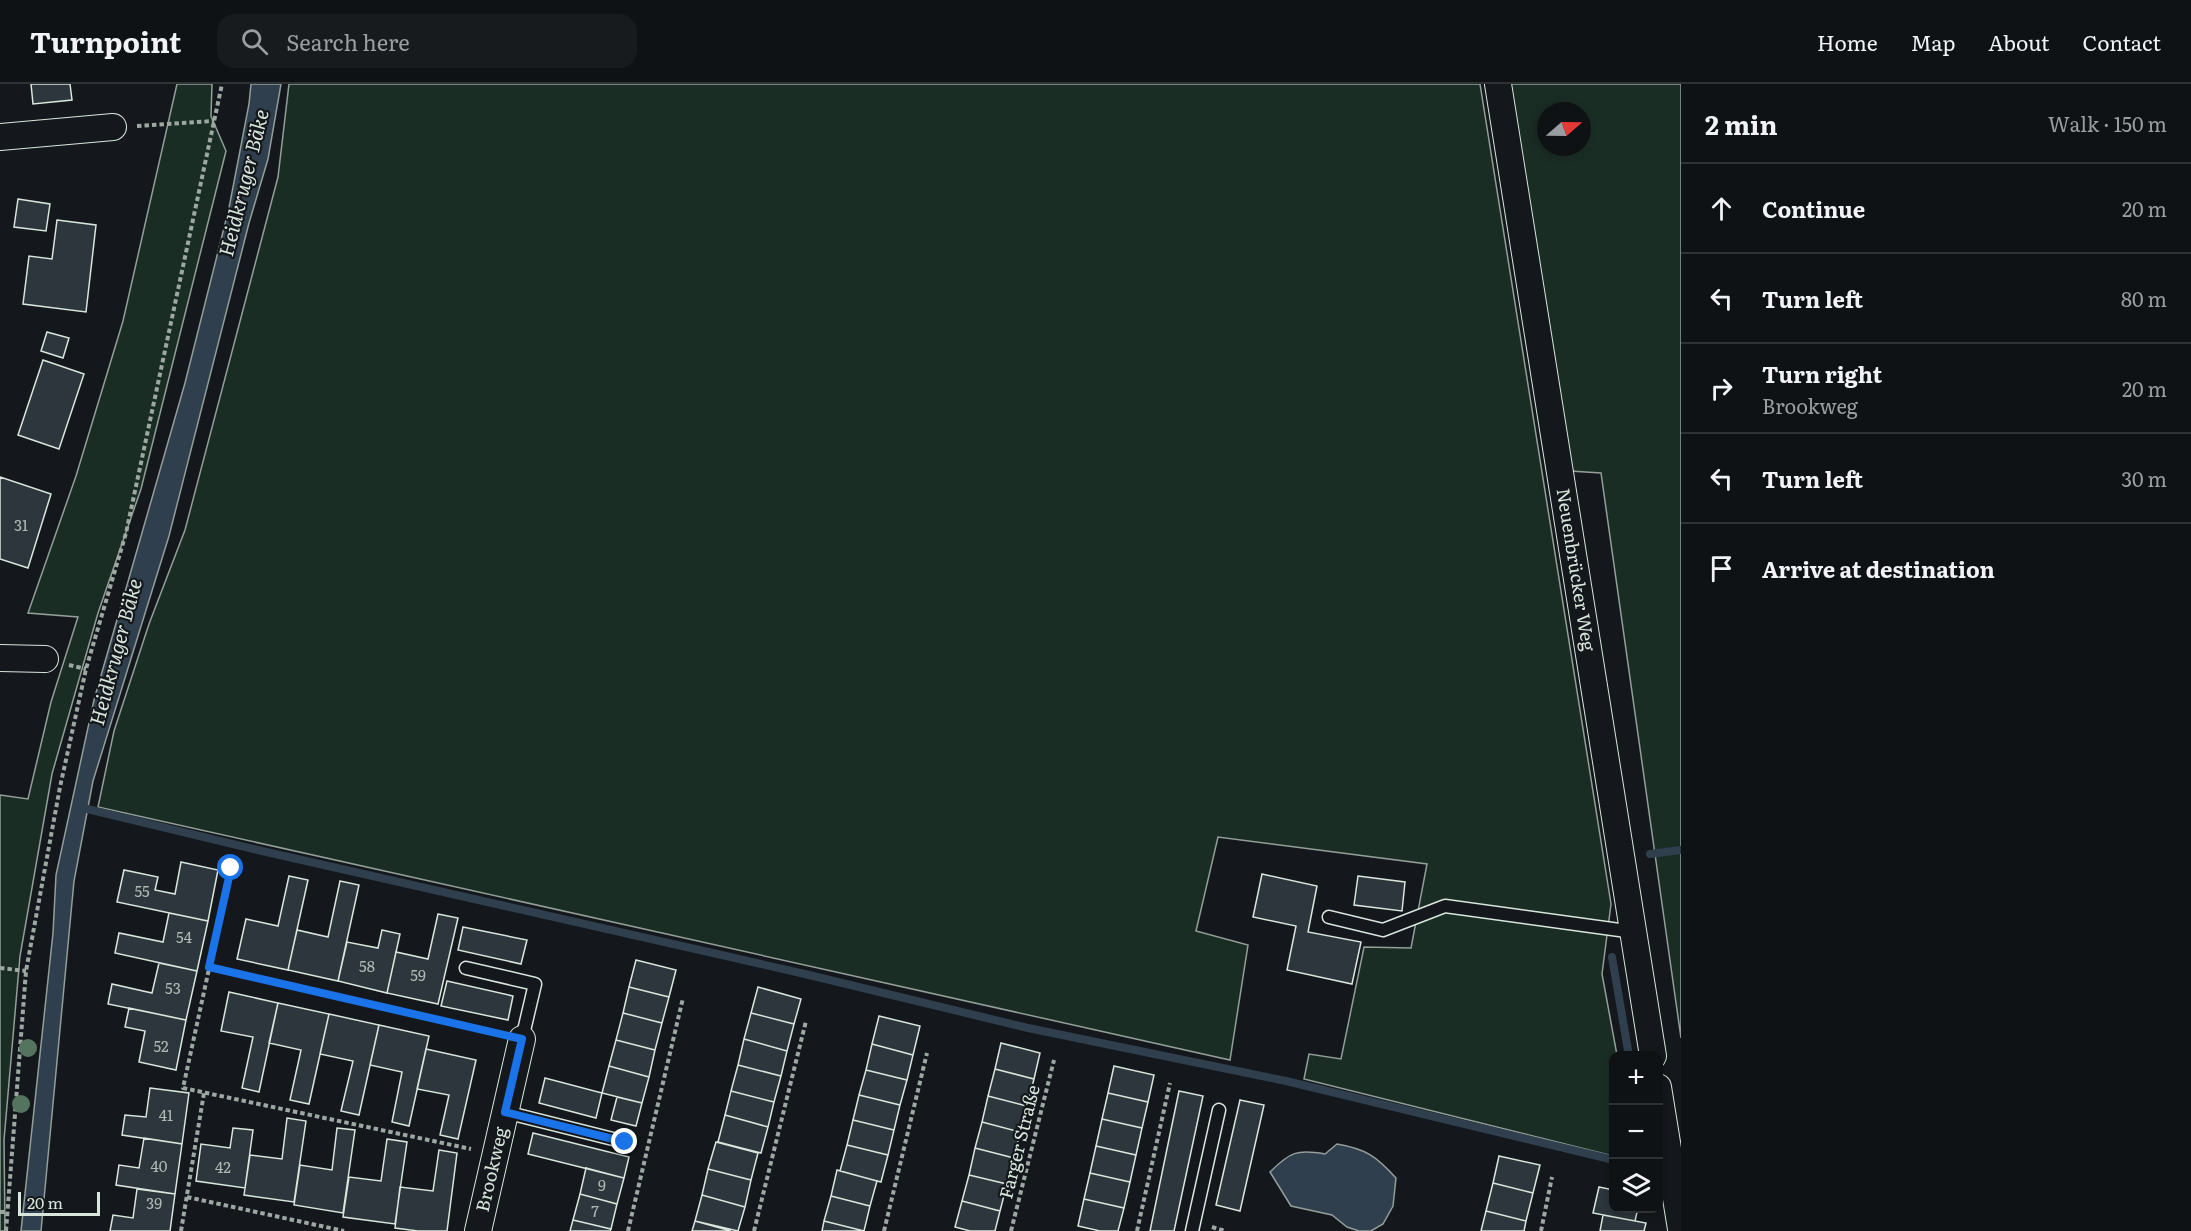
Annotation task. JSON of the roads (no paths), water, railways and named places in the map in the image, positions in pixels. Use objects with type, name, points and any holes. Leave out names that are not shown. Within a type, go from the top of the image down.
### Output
[{"type":"street","name":"Neuenbrücker Weg","points":[[1498,84],[1652,1051]]},
{"type":"street","points":[[0,137],[113,127]]},
{"type":"street","points":[[0,658],[45,659]]},
{"type":"street","name":"Brookweg","points":[[478,1231],[522,1039]]},
{"type":"street","points":[[1662,1105],[1681,1229]]},
{"type":"lane","points":[[1329,917],[1383,930],[1445,906],[1634,932]]},
{"type":"lane","points":[[466,968],[535,984],[522,1039]]},
{"type":"lane","points":[[1191,1231],[1219,1110]]},
{"type":"lane","points":[[505,1112],[625,1142]]},
{"type":"water","name":"Heidkruger Bäke","points":[[251,84],[281,84],[268,159],[249,223],[169,536],[93,781],[74,881],[41,1231],[21,1231],[53,933],[56,875],[94,700],[185,383],[229,208]]},
{"type":"water","points":[[1337,1144],[1356,1148],[1370,1155],[1396,1178],[1393,1206],[1383,1224],[1371,1231],[1359,1231],[1347,1227],[1332,1215],[1291,1206],[1270,1172],[1289,1156],[1301,1152],[1325,1154]]},
{"type":"waterway","points":[[79,807],[262,851],[805,974],[1028,1028],[1286,1081],[1610,1159]]},
{"type":"waterway","points":[[1650,854],[1681,850]]},
{"type":"waterway","points":[[1612,957],[1628,1051]]}]
